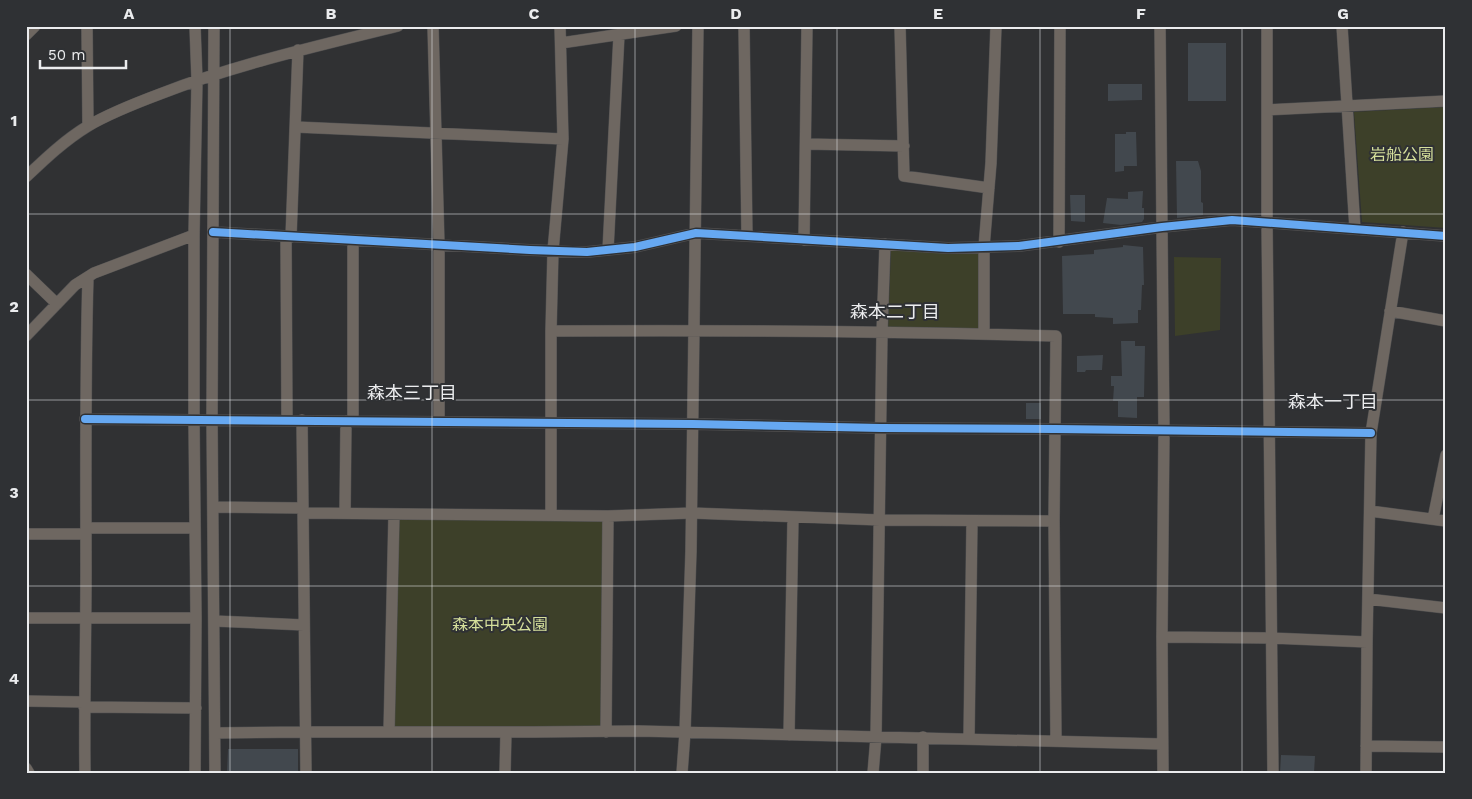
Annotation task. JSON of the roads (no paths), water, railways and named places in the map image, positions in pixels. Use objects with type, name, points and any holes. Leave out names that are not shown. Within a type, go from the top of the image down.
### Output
[{"type":"street","points":[[26,35],[34,26]]},
{"type":"street","points":[[87,26],[88,126]]},
{"type":"street","points":[[195,26],[195,773]]},
{"type":"street","points":[[214,26],[212,420],[214,773]]},
{"type":"street","points":[[26,177],[61,144],[88,126],[130,105],[214,74],[298,50],[398,26]]},
{"type":"street","points":[[433,26],[438,245],[439,421]]},
{"type":"street","points":[[551,516],[550,331],[553,251],[563,139],[560,26]]},
{"type":"street","points":[[561,44],[676,26]]},
{"type":"street","points":[[682,773],[686,732],[692,514],[698,26]]},
{"type":"street","points":[[744,26],[747,236]]},
{"type":"street","points":[[804,240],[807,26]]},
{"type":"street","points":[[900,26],[904,176],[989,188]]},
{"type":"street","points":[[984,334],[984,247],[989,188],[996,26]]},
{"type":"street","points":[[1060,26],[1060,242]]},
{"type":"street","points":[[1160,26],[1164,431],[1163,773]]},
{"type":"street","points":[[1267,26],[1267,222],[1273,773]]},
{"type":"street","points":[[1342,26],[1356,229]]},
{"type":"street","points":[[608,250],[619,35]]},
{"type":"street","points":[[287,420],[289,236],[296,127],[298,50]]},
{"type":"street","points":[[1267,110],[1446,101]]},
{"type":"street","points":[[296,127],[563,139]]},
{"type":"street","points":[[806,144],[904,146]]},
{"type":"street","points":[[213,232],[587,252],[636,247],[696,233],[948,248],[1019,246],[1162,227],[1232,220],[1446,236]]},
{"type":"street","points":[[1366,773],[1371,433],[1403,232]]},
{"type":"street","points":[[26,336],[75,285],[94,273],[194,235]]},
{"type":"street","points":[[345,513],[353,240]]},
{"type":"street","points":[[873,773],[876,737],[885,244]]},
{"type":"street","points":[[26,274],[57,304]]},
{"type":"street","points":[[85,773],[86,345],[88,277]]},
{"type":"street","points":[[1390,311],[1446,321]]},
{"type":"street","points":[[550,331],[694,330],[1056,336],[1054,521],[1056,741]]},
{"type":"street","points":[[86,419],[550,422],[881,428],[1371,433]]},
{"type":"street","points":[[302,420],[306,773]]},
{"type":"street","points":[[1433,519],[1446,455]]},
{"type":"street","points":[[213,507],[394,514],[551,516],[692,514],[880,520],[1054,521]]},
{"type":"street","points":[[1370,511],[1446,521]]},
{"type":"street","points":[[389,732],[394,514]]},
{"type":"street","points":[[606,732],[608,516]]},
{"type":"street","points":[[790,735],[793,518]]},
{"type":"street","points":[[969,738],[972,521]]},
{"type":"street","points":[[26,534],[195,528]]},
{"type":"street","points":[[1368,599],[1446,608]]},
{"type":"street","points":[[26,618],[196,618]]},
{"type":"street","points":[[214,620],[304,625]]},
{"type":"street","points":[[1162,637],[1271,638],[1367,642]]},
{"type":"street","points":[[26,701],[196,708]]},
{"type":"street","points":[[505,773],[506,732]]},
{"type":"street","points":[[215,733],[686,732],[1162,744]]},
{"type":"street","points":[[923,738],[923,773]]},
{"type":"street","points":[[1366,746],[1445,745]]},
{"type":"street","points":[[26,768],[29,773]]},
{"type":"district","name":"森本二丁目","points":[[895,311]]},
{"type":"district","name":"森本三丁目","points":[[412,392]]},
{"type":"district","name":"森本一丁目","points":[[1333,401]]},
{"type":"park label","name":"岩船公園","points":[[1402,154]]},
{"type":"park label","name":"森本中央公園","points":[[500,624]]}]
